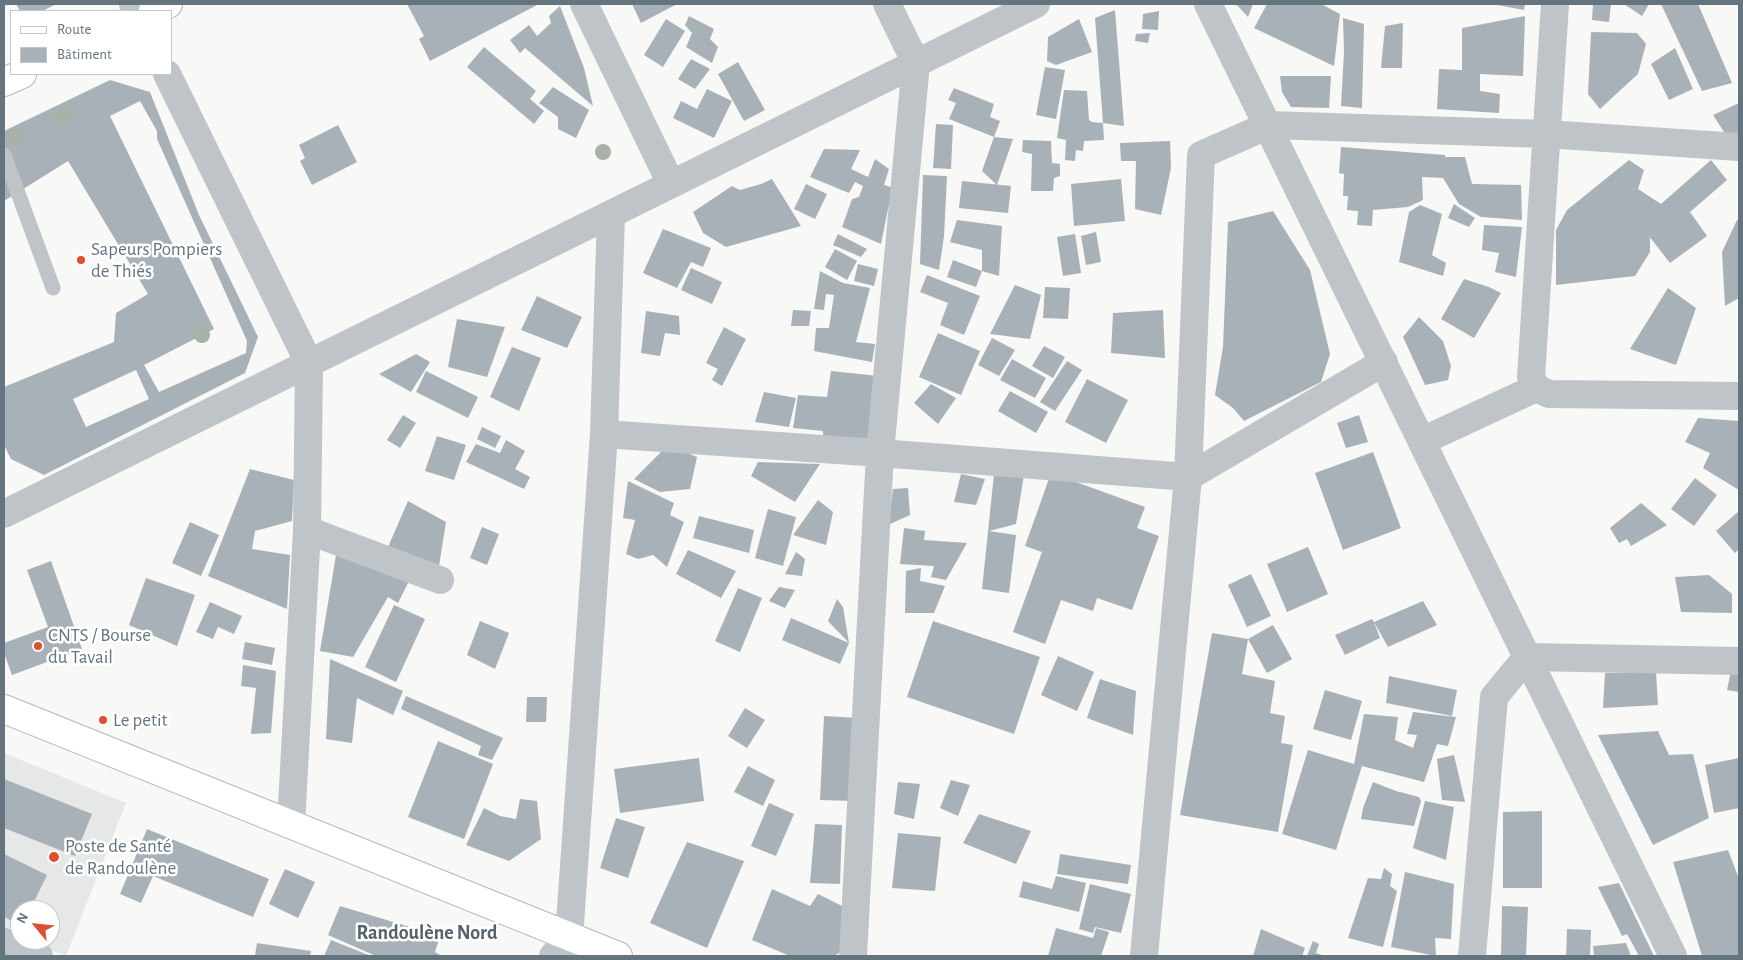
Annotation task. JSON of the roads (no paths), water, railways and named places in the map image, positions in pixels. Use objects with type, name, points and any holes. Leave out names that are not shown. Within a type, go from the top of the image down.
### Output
[{"type":"main road","points":[[155,10],[168,4]]},
{"type":"main road","points":[[4,82],[20,75]]},
{"type":"main road","points":[[4,709],[291,824],[561,947],[618,956]]},
{"type":"street","points":[[584,4],[671,184]]},
{"type":"street","points":[[853,956],[880,452],[916,63],[887,4]]},
{"type":"street","points":[[4,514],[1036,4]]},
{"type":"street","points":[[1208,4],[1673,956]]},
{"type":"street","points":[[1555,4],[1531,377],[1536,388],[1549,394],[1739,396]]},
{"type":"street","points":[[167,75],[309,363],[307,530],[291,824]]},
{"type":"street","points":[[1144,956],[1188,477],[1201,155],[1268,125],[1546,134],[1739,147]]},
{"type":"street","points":[[561,947],[604,434],[610,214]]},
{"type":"street","points":[[604,434],[880,452],[1188,477],[1384,362]]},
{"type":"street","points":[[1422,440],[1536,388]]},
{"type":"street","points":[[307,530],[440,580]]},
{"type":"street","points":[[1527,656],[1739,661]]},
{"type":"street","points":[[1472,956],[1494,697],[1527,656]]},
{"type":"street","points":[[4,942],[39,956]]},
{"type":"lane","points":[[4,154],[53,288]]},
{"type":"place","name":"Sapeurs Pompiers de Thiés","points":[[81,260]]},
{"type":"place","name":"CNTS / Bourse du Tavail","points":[[38,646]]},
{"type":"place","name":"Le petit","points":[[103,720]]},
{"type":"place","name":"Poste de Santé de Randoulène","points":[[54,857]]},
{"type":"district","name":"Randoulène Nord","points":[[427,933]]}]
